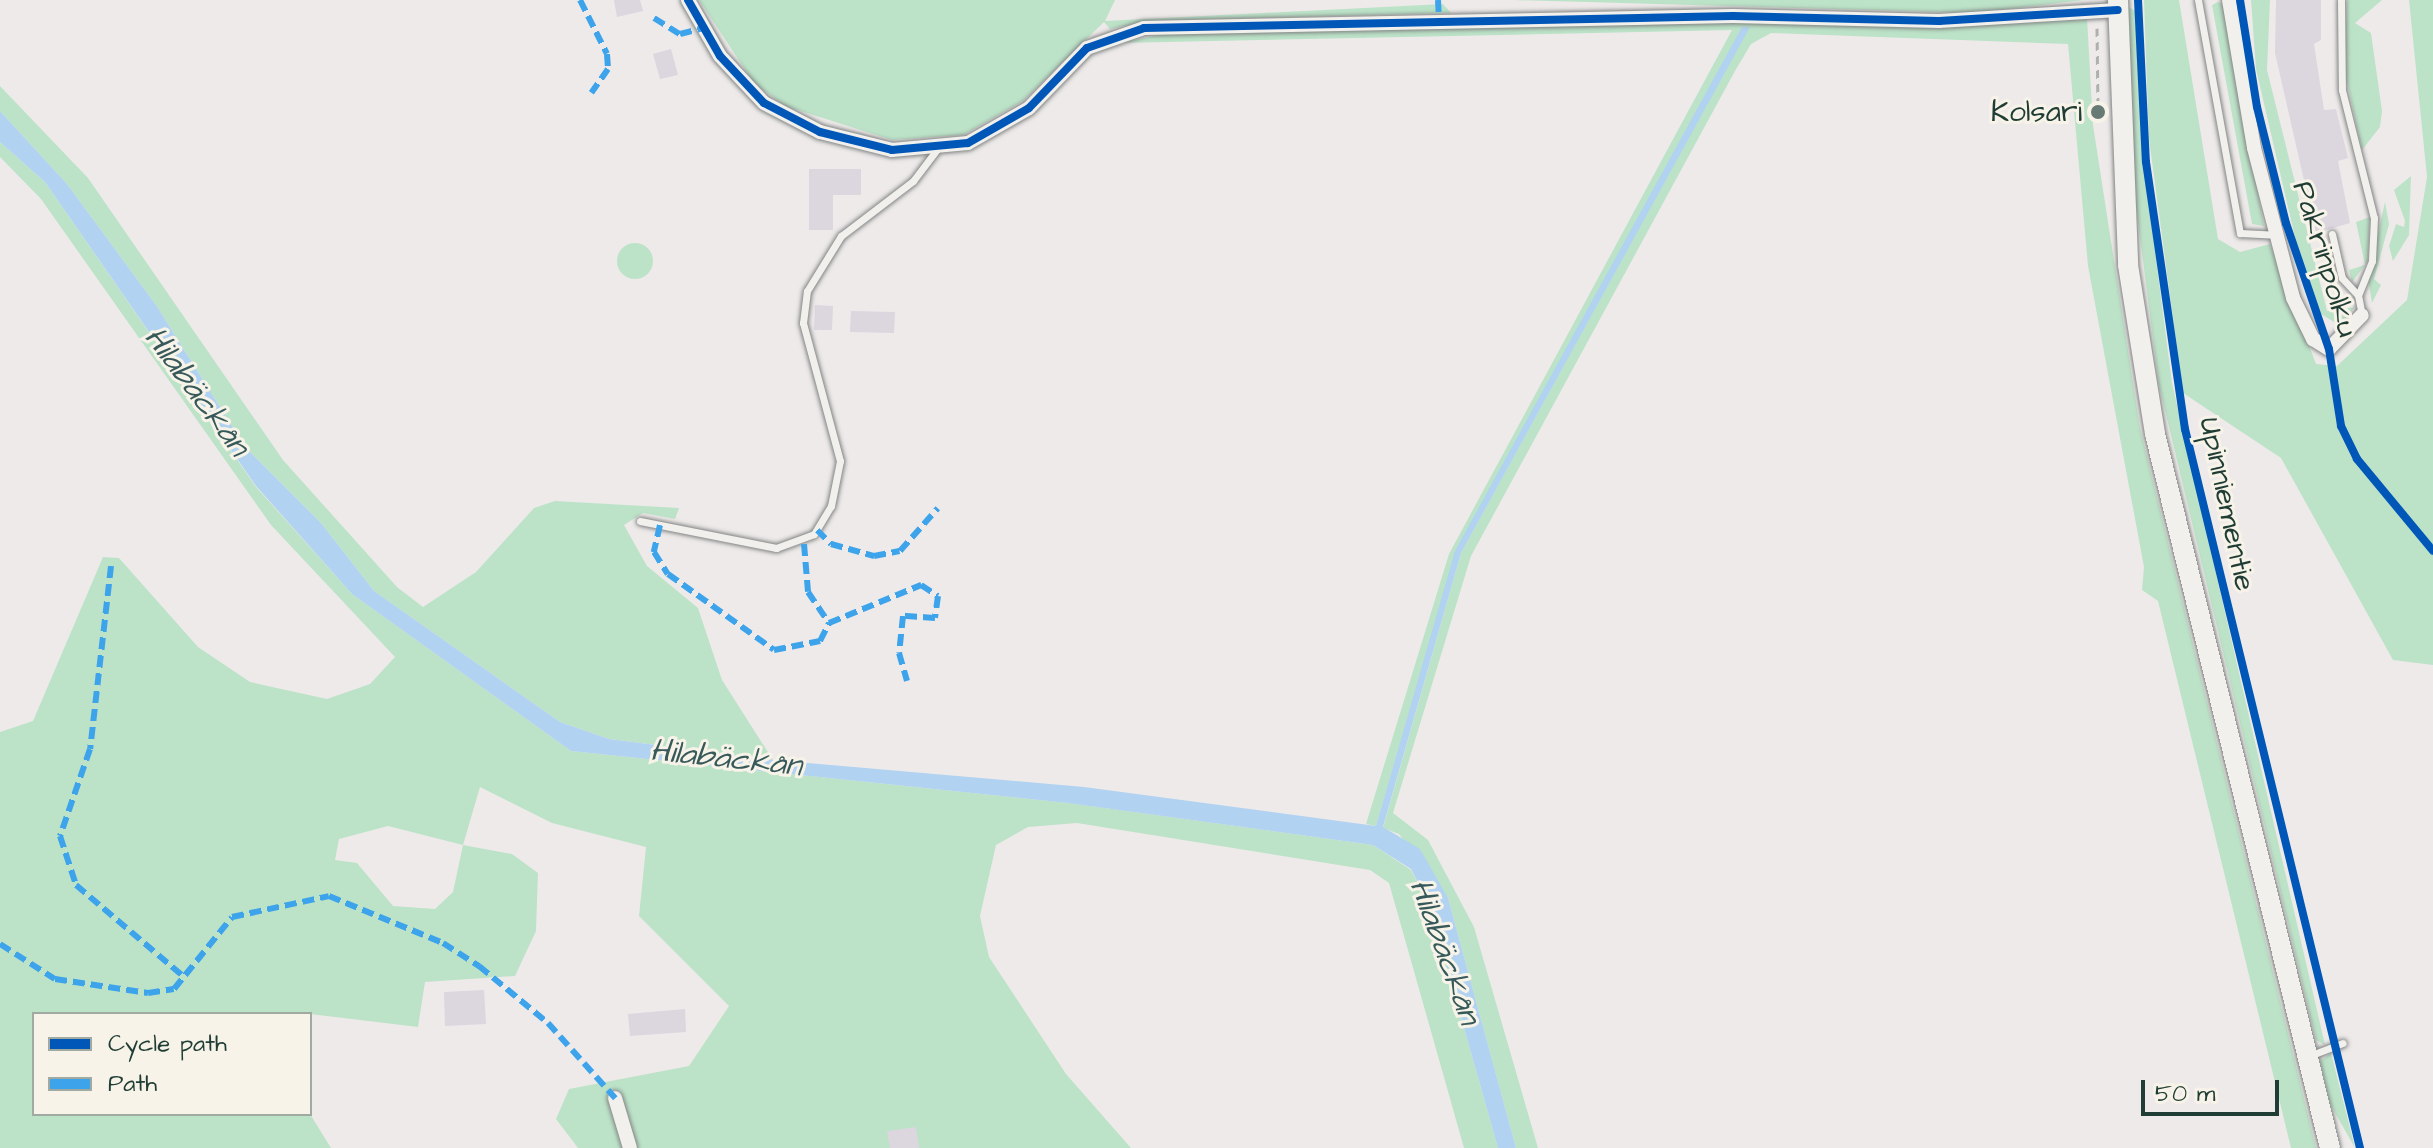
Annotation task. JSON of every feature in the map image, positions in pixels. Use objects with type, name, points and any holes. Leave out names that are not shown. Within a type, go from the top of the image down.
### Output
[{"type":"main road","name":"Upinniementie","points":[[2111,7],[2128,265],[2155,434],[2330,1148]]},
{"type":"street","points":[[688,0],[744,85],[784,115],[856,143],[938,148],[1003,126],[1087,48],[1144,28],[1733,16],[1939,21],[2111,7]]},
{"type":"street","points":[[2229,0],[2275,235],[2293,298],[2321,346],[2329,349],[2362,315]]},
{"type":"street","points":[[615,1098],[630,1148]]},
{"type":"lane","points":[[2198,0],[2240,233],[2275,235]]},
{"type":"lane","points":[[2341,0],[2342,90],[2374,218],[2372,261],[2358,295]]},
{"type":"lane","points":[[640,521],[776,548],[814,534],[831,506],[840,461],[803,323],[807,291],[841,236],[913,181],[938,148]]},
{"type":"lane","points":[[2332,234],[2342,278],[2358,295],[2362,315]]},
{"type":"lane","points":[[2307,1057],[2343,1043]]},
{"type":"path","points":[[2098,112],[2111,7]]},
{"type":"green space","points":[[699,0],[1115,0],[1105,21],[1443,4],[1451,13],[1149,21],[1110,29],[1104,22],[1023,101],[963,135],[892,140],[785,106],[754,83]]},
{"type":"green space","points":[[1512,0],[2083,0],[1975,13]]},
{"type":"green space","points":[[2144,0],[2179,0],[2218,239],[2240,252],[2270,244],[2316,364],[2337,366],[2407,300],[2427,177],[2409,0],[2433,0],[2433,665],[2393,660],[2281,458],[2183,393],[2149,139]]},
{"type":"green space","points":[[2251,0],[2270,0],[2267,70],[2327,311],[2355,307],[2339,325],[2316,311],[2297,246],[2256,69]]},
{"type":"green space","points":[[2347,0],[2382,0],[2355,23],[2371,33],[2382,111],[2380,127],[2362,150],[2344,69]]},
{"type":"green space","points":[[2218,2],[2223,4],[2264,226],[2252,224],[2212,5]]},
{"type":"green space","points":[[2126,5],[2135,11],[2145,174],[2172,383],[2325,1045],[2316,1040],[2159,385],[2132,175]]},
{"type":"green space","points":[[2087,18],[2093,125],[2140,428],[2316,1148],[2291,1148],[2158,601],[2142,590],[2144,567],[2088,266],[2068,44],[1771,33],[1751,44],[1735,71],[1471,556],[1393,813],[1428,840],[1474,927],[1538,1148],[1516,1148],[1448,898],[1399,834],[1383,828],[1461,553],[1749,27],[1456,551],[1376,826],[1366,824],[1449,554],[1732,30],[1120,43],[1173,32],[1496,22]]},
{"type":"green space","points":[[0,86],[88,178],[283,460],[397,587],[423,607],[476,572],[534,508],[555,501],[679,508],[675,519],[643,513],[624,525],[647,566],[698,608],[722,680],[773,760],[609,739],[560,722],[374,591],[321,523],[245,447],[156,305],[67,184],[0,111]]},
{"type":"green space","points":[[0,142],[45,182],[256,487],[352,594],[571,751],[1069,803],[1373,845],[1411,870],[1429,904],[1498,1148],[1464,1148],[1389,883],[1370,870],[1077,823],[1028,827],[996,845],[980,916],[989,957],[1066,1074],[1131,1148],[578,1148],[556,1119],[569,1089],[689,1066],[729,1006],[639,916],[646,847],[552,823],[480,787],[463,845],[512,854],[538,873],[536,931],[515,976],[425,982],[418,1027],[312,1012],[32,1012],[32,1116],[311,1116],[331,1148],[0,1148],[0,732],[33,721],[103,557],[119,558],[198,647],[250,682],[327,699],[370,684],[395,657],[271,525],[41,199],[0,157]],"holes":[[[388,826],[463,845],[453,892],[435,909],[393,906],[357,863],[335,860],[339,839]]]},
{"type":"green space","points":[[2411,176],[2409,235],[2393,261],[2389,246],[2396,224],[2404,227],[2405,221],[2394,190]]},
{"type":"green space","points":[[2385,202],[2389,224],[2374,279],[2381,285],[2372,303],[2368,279]]},
{"type":"green space","points":[[2370,217],[2368,261],[2365,265],[2356,222]]},
{"type":"green space","points":[[635,243],[648,248],[653,261],[648,274],[635,279],[622,274],[617,261],[622,248]]},
{"type":"green space","points":[[2365,265],[2352,282],[2349,270]]},
{"type":"green space","points":[[2331,1053],[2355,1148],[2330,1104],[2320,1061]]},
{"type":"water","name":"Hilabäckån","points":[[1742,27],[1750,27],[1461,553],[1383,827],[1420,849],[1448,898],[1516,1148],[1498,1148],[1429,904],[1411,869],[1373,845],[1068,803],[571,751],[352,594],[256,486],[45,182],[0,142],[0,111],[67,184],[156,305],[245,447],[321,523],[374,591],[560,722],[609,739],[773,760],[1084,787],[1376,826],[1455,551]]},
{"type":"building","points":[[614,0],[640,0],[643,11],[617,17]]},
{"type":"building","points":[[2276,0],[2321,0],[2321,40],[2314,44],[2324,110],[2336,109],[2348,158],[2338,161],[2350,223],[2316,233],[2275,53]]},
{"type":"building","points":[[671,49],[678,75],[660,79],[653,54]]},
{"type":"building","points":[[809,169],[861,169],[861,195],[833,195],[833,230],[809,230]]},
{"type":"building","points":[[815,305],[833,306],[832,330],[814,330]]},
{"type":"building","points":[[851,311],[895,312],[894,333],[850,332]]},
{"type":"building","points":[[484,990],[486,1024],[445,1026],[444,992]]},
{"type":"building","points":[[685,1009],[686,1032],[630,1036],[628,1014]]},
{"type":"building","points":[[916,1127],[919,1148],[890,1148],[887,1131]]},
{"type":"marked path","points":[[580,0],[607,54],[608,69],[591,93]]},
{"type":"marked path","points":[[1438,0],[1439,20]]},
{"type":"marked path","points":[[654,18],[680,34],[704,28]]},
{"type":"marked path","points":[[817,530],[831,544],[874,556],[900,551],[938,508]]},
{"type":"marked path","points":[[660,525],[654,552],[668,574],[774,650],[820,641],[829,623]]},
{"type":"marked path","points":[[804,544],[808,592],[829,623],[921,585],[938,596],[935,618],[903,616],[899,653],[907,681]]},
{"type":"marked path","points":[[111,566],[90,749],[60,836],[76,885],[184,977]]},
{"type":"marked path","points":[[0,944],[55,979],[148,993],[174,989],[232,917],[329,896],[443,943],[479,966],[548,1023],[615,1098]]},
{"type":"cycle path","points":[[688,0],[720,56],[764,103],[820,132],[892,150],[968,143],[1029,108],[1087,48],[1144,28],[1733,16],[1939,21],[2118,10]]},
{"type":"cycle path","points":[[2138,0],[2146,162],[2185,429],[2360,1148]]},
{"type":"cycle path","name":"Pakrinpolku","points":[[2240,0],[2257,107],[2286,223],[2329,349],[2341,426],[2357,459],[2433,551]]},
{"type":"place","name":"Kolsari","points":[[2098,112]]}]
